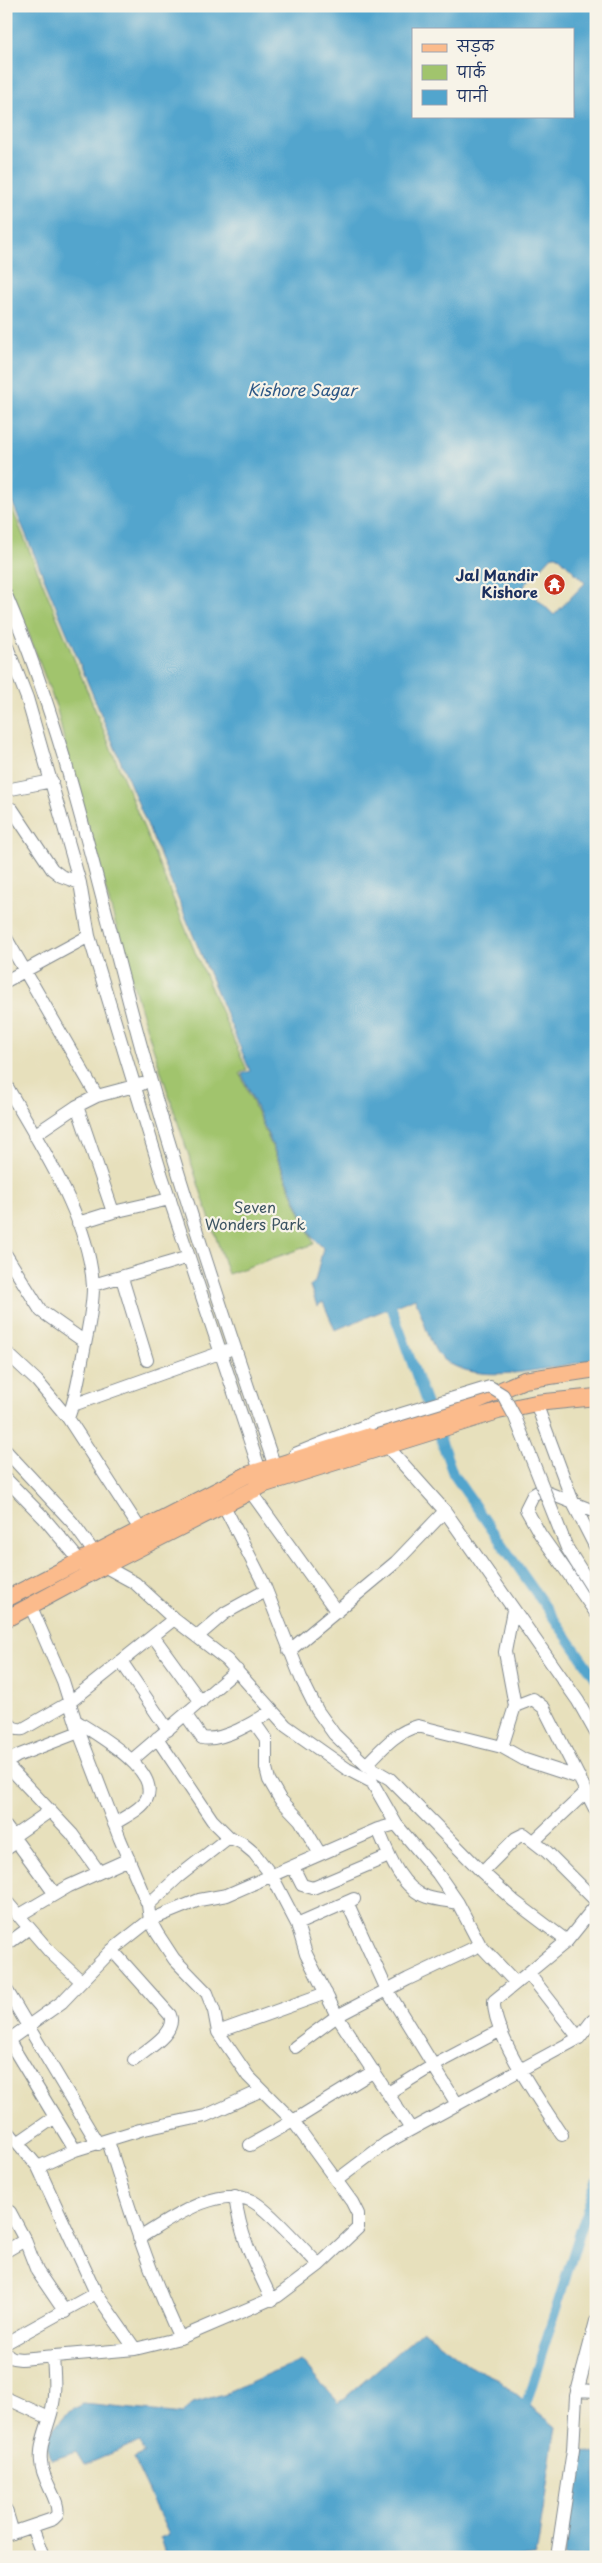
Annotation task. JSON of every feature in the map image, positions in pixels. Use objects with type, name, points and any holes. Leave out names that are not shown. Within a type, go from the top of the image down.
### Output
[{"type":"main road","points":[[6,1619],[90,1574],[93,1560],[140,1529],[214,1490],[391,1439],[468,1412],[531,1378],[596,1369]]},
{"type":"main road","points":[[468,1412],[596,1397]]},
{"type":"main road","points":[[6,1599],[223,1504],[250,1491],[273,1473]]},
{"type":"street","points":[[6,595],[47,699],[104,902],[151,1081],[273,1473]]},
{"type":"street","points":[[6,644],[27,698],[52,781],[80,883],[89,936],[170,1199],[221,1352],[273,1473]]},
{"type":"street","points":[[6,790],[52,781]]},
{"type":"street","points":[[12,809],[52,869],[61,876],[80,883]]},
{"type":"street","points":[[6,981],[89,936]]},
{"type":"street","points":[[6,938],[97,1096]]},
{"type":"street","points":[[34,1135],[77,1106],[97,1096],[151,1081]]},
{"type":"street","points":[[6,1085],[34,1135],[78,1224],[93,1285],[93,1300],[73,1405],[68,1418]]},
{"type":"street","points":[[77,1106],[112,1212]]},
{"type":"street","points":[[78,1224],[112,1212],[170,1199]]},
{"type":"street","points":[[6,1255],[12,1274],[41,1311],[85,1342]]},
{"type":"street","points":[[93,1285],[189,1257]]},
{"type":"street","points":[[122,1278],[147,1360]]},
{"type":"street","points":[[73,1405],[235,1347]]},
{"type":"street","points":[[6,1352],[37,1381],[68,1418],[140,1529]]},
{"type":"street","points":[[273,1473],[300,1450],[372,1423],[490,1387],[503,1395],[515,1417],[567,1548],[596,1594]]},
{"type":"street","points":[[536,1403],[574,1505],[596,1548]]},
{"type":"street","points":[[391,1439],[445,1511],[578,1701],[596,1733]]},
{"type":"street","points":[[6,1451],[72,1522],[93,1560]]},
{"type":"street","points":[[6,1479],[93,1560],[135,1583],[174,1619],[237,1670],[271,1710],[304,1739],[376,1777],[390,1779],[482,1872],[514,1901],[567,1941]]},
{"type":"street","points":[[596,1512],[574,1505],[541,1490],[533,1495],[526,1509],[540,1534],[596,1613]]},
{"type":"street","points":[[250,1491],[337,1612]]},
{"type":"street","points":[[223,1504],[253,1561],[289,1651],[316,1710],[334,1734],[376,1777],[396,1824],[438,1874],[458,1903],[480,1945],[516,1983]]},
{"type":"street","points":[[289,1651],[396,1562],[445,1511]]},
{"type":"street","points":[[197,1637],[225,1613],[265,1591]]},
{"type":"street","points":[[6,2354],[22,2359],[135,2349],[180,2338],[272,2300],[319,2265],[358,2228],[360,2222],[352,2202],[293,2121],[248,2076],[218,2032],[214,2011],[206,1993],[174,1959],[150,1920],[148,1905],[114,1824],[70,1702],[31,1607]]},
{"type":"street","points":[[502,1747],[515,1706],[505,1652],[513,1610]]},
{"type":"street","points":[[6,1719],[12,1727],[23,1729],[70,1702],[174,1619]]},
{"type":"street","points":[[153,1636],[201,1702]]},
{"type":"street","points":[[121,1660],[168,1730]]},
{"type":"street","points":[[132,1760],[237,1670]]},
{"type":"street","points":[[515,1706],[533,1699],[539,1702],[596,1811]]},
{"type":"street","points":[[186,1715],[202,1738],[209,1740],[254,1722],[271,1710]]},
{"type":"street","points":[[254,1722],[266,1740],[266,1768],[269,1780],[280,1799],[304,1825],[320,1854]]},
{"type":"street","points":[[78,1726],[132,1760],[148,1784],[150,1791],[147,1800],[114,1824]]},
{"type":"street","points":[[78,1726],[17,1756],[6,1764],[72,1834],[99,1872]]},
{"type":"street","points":[[366,1765],[405,1729],[418,1726],[502,1747],[525,1760],[580,1778]]},
{"type":"street","points":[[157,1738],[212,1820],[229,1837],[242,1842],[254,1853],[272,1876],[297,1924],[306,1954],[337,2016],[411,2129]]},
{"type":"street","points":[[534,1841],[586,1792]]},
{"type":"street","points":[[50,1811],[11,1838],[55,1894]]},
{"type":"street","points":[[75,2150],[8,2042],[62,2002],[112,1950],[150,1920],[178,1907],[228,1895],[378,1829],[396,1824]]},
{"type":"street","points":[[378,1829],[389,1856],[399,1873],[411,1886],[425,1896],[458,1903]]},
{"type":"street","points":[[482,1872],[521,1835],[527,1835],[596,1901]]},
{"type":"street","points":[[148,1905],[178,1877],[229,1837]]},
{"type":"street","points":[[293,1867],[302,1885],[314,1888],[389,1856]]},
{"type":"street","points":[[18,1916],[55,1894],[129,1859]]},
{"type":"street","points":[[6,1900],[50,1952],[81,1982]]},
{"type":"street","points":[[297,1924],[351,1900],[387,1990],[457,2104]]},
{"type":"street","points":[[562,2135],[520,2069],[501,2030],[493,2008],[494,2001],[567,1941],[596,1905]]},
{"type":"street","points":[[6,1945],[30,1928]]},
{"type":"street","points":[[294,2047],[337,2016],[480,1945]]},
{"type":"street","points":[[112,1950],[170,2015],[173,2021],[170,2030],[134,2060]]},
{"type":"street","points":[[529,1974],[579,2038]]},
{"type":"street","points":[[6,1989],[103,2143],[164,2304],[180,2338]]},
{"type":"street","points":[[218,2032],[326,1993]]},
{"type":"street","points":[[337,2180],[386,2143],[579,2038],[592,2021]]},
{"type":"street","points":[[388,2093],[432,2066],[501,2030]]},
{"type":"street","points":[[250,2145],[374,2071]]},
{"type":"street","points":[[38,2167],[75,2150],[103,2143],[140,2130],[205,2116],[262,2090]]},
{"type":"street","points":[[19,2142],[55,2117]]},
{"type":"street","points":[[6,2129],[19,2142],[38,2167],[96,2293],[135,2349]]},
{"type":"street","points":[[139,2238],[186,2211],[219,2197],[234,2196],[254,2202],[319,2265]]},
{"type":"street","points":[[234,2196],[238,2224],[244,2243],[272,2300]]},
{"type":"street","points":[[6,2210],[10,2212],[26,2240],[37,2270],[65,2312]]},
{"type":"street","points":[[6,2251],[26,2240]]},
{"type":"street","points":[[6,2343],[65,2312],[96,2293]]},
{"type":"street","points":[[557,2557],[573,2450],[577,2390],[596,2321]]},
{"type":"street","points":[[6,2510],[9,2534],[53,2520],[58,2510],[56,2501],[43,2479],[40,2448],[55,2392],[53,2356]]},
{"type":"street","points":[[577,2390],[596,2392]]},
{"type":"street","points":[[7,2399],[49,2418]]},
{"type":"street","points":[[32,2527],[43,2557]]},
{"type":"green space","name":"Seven Wonders Park","points":[[6,494],[198,959],[247,1070],[240,1073],[314,1244],[228,1274],[140,1008],[70,767],[57,709],[28,632],[6,584]]},
{"type":"water","name":"Kishore Sagar","points":[[6,6],[596,6],[596,1360],[514,1373],[492,1374],[472,1372],[454,1366],[436,1351],[415,1298],[335,1330],[323,1302],[317,1306],[310,1286],[315,1282],[323,1248],[312,1237],[242,1074],[250,1071],[6,487]],"holes":[[[553,555],[557,555],[585,583],[554,615],[524,586]]]},
{"type":"water","points":[[423,2330],[470,2366],[498,2379],[556,2427],[536,2557],[166,2557],[160,2538],[169,2534],[133,2458],[144,2453],[139,2442],[85,2465],[77,2452],[51,2460],[46,2438],[67,2413],[83,2404],[183,2414],[193,2403],[227,2393],[301,2361],[339,2403]]},
{"type":"water","points":[[580,2449],[596,2454],[596,2557],[563,2557]]},
{"type":"waterway","points":[[387,1295],[430,1413]]},
{"type":"waterway","points":[[436,1426],[453,1474],[596,1679]]},
{"type":"waterway","points":[[523,2414],[596,2181]]},
{"type":"place","name":"Jal Mandir Kishore","points":[[554,585]]}]
